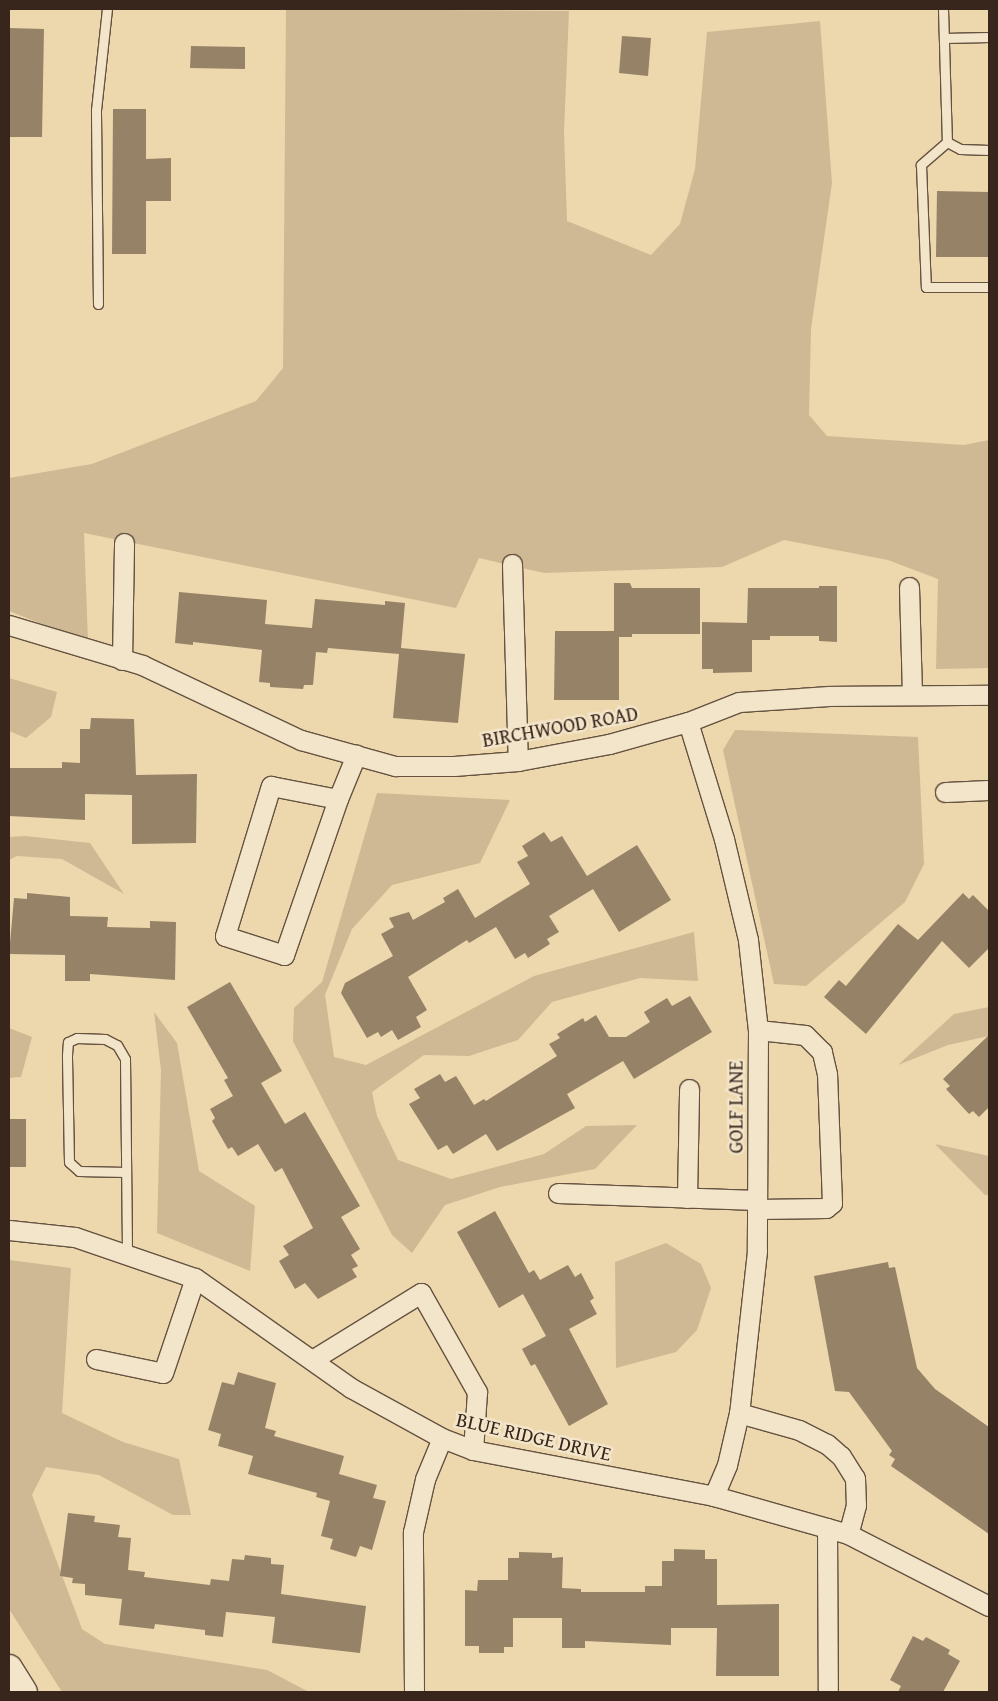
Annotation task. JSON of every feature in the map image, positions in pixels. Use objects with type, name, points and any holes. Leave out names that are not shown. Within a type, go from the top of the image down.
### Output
[{"type":"street","points":[[122,660],[124,542]]},
{"type":"street","points":[[512,564],[518,761]]},
{"type":"street","points":[[909,587],[912,694]]},
{"type":"street","name":"BIRCHWOOD ROAD","points":[[9,626],[142,665],[301,740],[395,766],[454,766],[518,761],[609,744],[688,722],[739,702],[912,694],[989,695]]},
{"type":"street","name":"GOLF LANE","points":[[688,722],[724,839],[748,940],[758,1030],[757,1251],[739,1413],[727,1465],[714,1496]]},
{"type":"street","points":[[338,799],[271,786],[225,936],[284,955],[338,799],[356,755]]},
{"type":"street","points":[[945,792],[989,790]]},
{"type":"street","points":[[558,1193],[687,1198],[826,1208],[832,1202],[827,1074],[822,1052],[804,1035],[758,1030]]},
{"type":"street","points":[[687,1198],[689,1089]]},
{"type":"street","name":"BLUE RIDGE DRIVE","points":[[9,1230],[75,1238],[195,1278],[351,1388],[442,1438],[474,1450],[714,1496],[848,1534],[989,1606]]},
{"type":"street","points":[[96,1359],[163,1373],[195,1278]]},
{"type":"street","points":[[312,1360],[421,1293],[477,1392],[474,1450]]},
{"type":"street","points":[[739,1413],[799,1430],[827,1444],[841,1456],[855,1478],[856,1505],[848,1534]]},
{"type":"street","points":[[414,1692],[414,1524],[425,1479],[442,1438]]},
{"type":"street","points":[[827,1528],[828,1692]]},
{"type":"street","points":[[9,1668],[24,1692]]},
{"type":"lane","points":[[98,304],[96,110],[107,9]]},
{"type":"lane","points":[[943,9],[947,142]]},
{"type":"lane","points":[[944,38],[989,37]]},
{"type":"lane","points":[[947,142],[960,149],[989,150]]},
{"type":"lane","points":[[947,142],[921,165],[926,287],[989,287]]},
{"type":"lane","points":[[126,1172],[79,1171],[69,1162],[67,1055],[68,1042],[76,1038],[105,1039],[117,1045],[125,1059],[127,1255]]},
{"type":"shaded area","points":[[286,9],[569,11],[564,132],[567,221],[651,255],[680,224],[695,169],[707,32],[820,21],[832,183],[811,329],[809,415],[827,436],[964,445],[989,440],[989,668],[936,669],[938,579],[888,560],[784,540],[722,567],[544,573],[479,558],[456,608],[84,533],[88,642],[9,611],[9,478],[92,464],[256,401],[283,368]]},
{"type":"shaded area","points":[[9,678],[57,692],[51,717],[26,738],[9,731]]},
{"type":"shaded area","points":[[735,730],[918,737],[924,864],[905,902],[806,986],[774,984],[723,750]]},
{"type":"shaded area","points":[[377,793],[510,800],[480,863],[392,885],[352,929],[325,995],[334,1057],[366,1065],[534,976],[694,932],[698,981],[640,978],[552,1002],[518,1040],[469,1056],[424,1055],[372,1092],[377,1116],[398,1160],[451,1179],[544,1154],[586,1126],[637,1125],[595,1169],[500,1187],[445,1205],[412,1253],[392,1235],[293,1041],[294,1008],[322,982]]},
{"type":"shaded area","points":[[25,836],[90,843],[124,894],[62,859],[17,856],[9,860],[9,837]]},
{"type":"shaded area","points":[[989,1007],[989,1036],[948,1045],[898,1065],[954,1014]]},
{"type":"shaded area","points":[[154,1012],[177,1043],[199,1171],[255,1206],[250,1271],[157,1233],[161,1070]]},
{"type":"shaded area","points":[[9,1028],[32,1037],[21,1077],[9,1078]]},
{"type":"shaded area","points":[[935,1144],[989,1156],[989,1195],[985,1195]]},
{"type":"shaded area","points":[[666,1243],[701,1264],[711,1288],[697,1330],[676,1352],[616,1368],[615,1262]]},
{"type":"shaded area","points":[[9,1260],[71,1268],[62,1413],[123,1442],[179,1459],[191,1515],[173,1515],[99,1475],[46,1467],[32,1495],[82,1629],[105,1644],[267,1670],[309,1692],[62,1692],[9,1609]]},
{"type":"building","points":[[9,28],[44,29],[42,137],[9,137]]},
{"type":"building","points":[[622,36],[651,38],[648,76],[619,73]]},
{"type":"building","points":[[191,46],[245,47],[245,69],[190,68]]},
{"type":"building","points":[[113,109],[146,109],[146,159],[171,158],[171,201],[146,201],[146,254],[112,254]]},
{"type":"building","points":[[937,191],[989,192],[989,257],[936,257]]},
{"type":"building","points":[[614,583],[630,583],[632,588],[700,588],[700,634],[632,634],[632,637],[619,637],[619,700],[554,700],[555,631],[614,631]]},
{"type":"building","points":[[819,586],[837,586],[837,642],[819,641],[819,636],[770,636],[770,640],[752,640],[752,672],[713,673],[713,669],[702,669],[702,622],[747,623],[748,588],[819,588]]},
{"type":"building","points":[[179,592],[267,600],[265,624],[312,628],[315,599],[385,605],[385,601],[405,603],[401,648],[465,654],[458,723],[393,718],[399,654],[328,648],[327,653],[316,652],[313,685],[304,685],[303,689],[270,687],[270,683],[259,682],[262,650],[193,642],[193,645],[175,643]]},
{"type":"building","points":[[91,718],[134,719],[136,775],[197,774],[196,843],[132,844],[132,795],[85,794],[85,820],[9,816],[9,768],[62,768],[62,762],[80,763],[80,729],[90,729]]},
{"type":"building","points":[[544,832],[551,842],[562,836],[587,876],[637,845],[671,900],[619,932],[593,889],[549,916],[559,932],[547,939],[550,944],[528,958],[525,953],[515,959],[496,927],[469,943],[467,940],[408,977],[427,1010],[416,1017],[421,1027],[398,1040],[392,1030],[381,1037],[378,1032],[367,1038],[341,993],[345,983],[393,956],[381,934],[394,927],[389,918],[409,912],[413,920],[445,902],[443,898],[458,889],[475,918],[530,884],[517,862],[528,856],[522,846]]},
{"type":"building","points":[[27,893],[70,897],[70,916],[108,917],[107,927],[150,928],[150,921],[176,922],[175,980],[90,974],[90,981],[65,981],[65,955],[9,954],[14,898],[27,899]]},
{"type":"building","points":[[963,893],[969,899],[973,895],[989,911],[989,948],[969,968],[942,941],[866,1034],[824,997],[839,980],[846,986],[898,924],[918,940]]},
{"type":"building","points":[[230,982],[282,1071],[261,1083],[285,1124],[305,1112],[360,1206],[341,1217],[360,1249],[351,1255],[358,1266],[352,1269],[357,1277],[318,1299],[305,1283],[295,1289],[279,1261],[289,1255],[283,1246],[313,1228],[282,1168],[275,1172],[258,1144],[238,1156],[232,1147],[228,1149],[212,1121],[215,1118],[210,1109],[233,1096],[224,1080],[228,1078],[187,1007]]},
{"type":"building","points":[[690,996],[712,1032],[634,1079],[623,1061],[567,1094],[575,1108],[497,1151],[486,1134],[453,1154],[447,1145],[438,1150],[409,1104],[420,1098],[414,1089],[440,1074],[445,1082],[456,1076],[474,1105],[484,1099],[486,1101],[557,1056],[549,1044],[560,1038],[557,1034],[583,1018],[585,1022],[596,1015],[609,1037],[626,1037],[650,1022],[644,1012],[667,998],[672,1006]]},
{"type":"building","points":[[989,1035],[989,1107],[979,1117],[973,1111],[969,1114],[946,1089],[950,1086],[943,1079]]},
{"type":"building","points":[[9,1119],[26,1119],[26,1167],[9,1167]]},
{"type":"building","points":[[495,1211],[529,1273],[534,1270],[540,1280],[568,1265],[575,1277],[581,1273],[594,1298],[590,1301],[597,1314],[569,1329],[608,1404],[569,1426],[535,1364],[531,1366],[522,1349],[546,1336],[523,1294],[499,1308],[457,1232]]},
{"type":"building","points":[[888,1262],[889,1268],[895,1267],[917,1368],[935,1389],[989,1427],[989,1534],[891,1466],[895,1459],[889,1455],[892,1451],[849,1392],[835,1391],[814,1276]]},
{"type":"building","points":[[238,1372],[276,1383],[265,1428],[276,1431],[274,1436],[344,1456],[339,1474],[377,1485],[373,1498],[386,1501],[372,1550],[360,1546],[356,1557],[330,1549],[333,1539],[321,1536],[330,1501],[316,1497],[317,1493],[248,1474],[253,1456],[218,1446],[221,1434],[208,1430],[222,1382],[234,1385]]},
{"type":"building","points":[[68,1513],[95,1516],[94,1522],[120,1525],[118,1537],[131,1538],[128,1570],[145,1572],[144,1577],[210,1585],[211,1579],[229,1581],[232,1559],[244,1560],[245,1555],[271,1558],[271,1564],[284,1565],[281,1594],[366,1606],[360,1653],[272,1643],[275,1617],[226,1612],[223,1637],[205,1635],[205,1630],[155,1624],[154,1629],[119,1625],[122,1599],[85,1595],[85,1584],[72,1583],[73,1578],[60,1576]]},
{"type":"building","points":[[674,1549],[705,1550],[705,1559],[717,1559],[717,1605],[779,1604],[779,1676],[716,1676],[717,1628],[671,1628],[671,1645],[585,1641],[585,1648],[562,1648],[562,1618],[513,1618],[513,1647],[504,1647],[504,1653],[479,1653],[479,1646],[465,1646],[465,1590],[477,1591],[478,1580],[508,1580],[508,1558],[519,1558],[519,1552],[552,1553],[552,1558],[563,1557],[562,1588],[581,1589],[581,1592],[645,1592],[645,1586],[662,1586],[662,1561],[674,1561]]},
{"type":"building","points":[[913,1636],[923,1641],[926,1637],[950,1650],[948,1654],[960,1661],[943,1692],[898,1692],[901,1686],[890,1680]]}]
